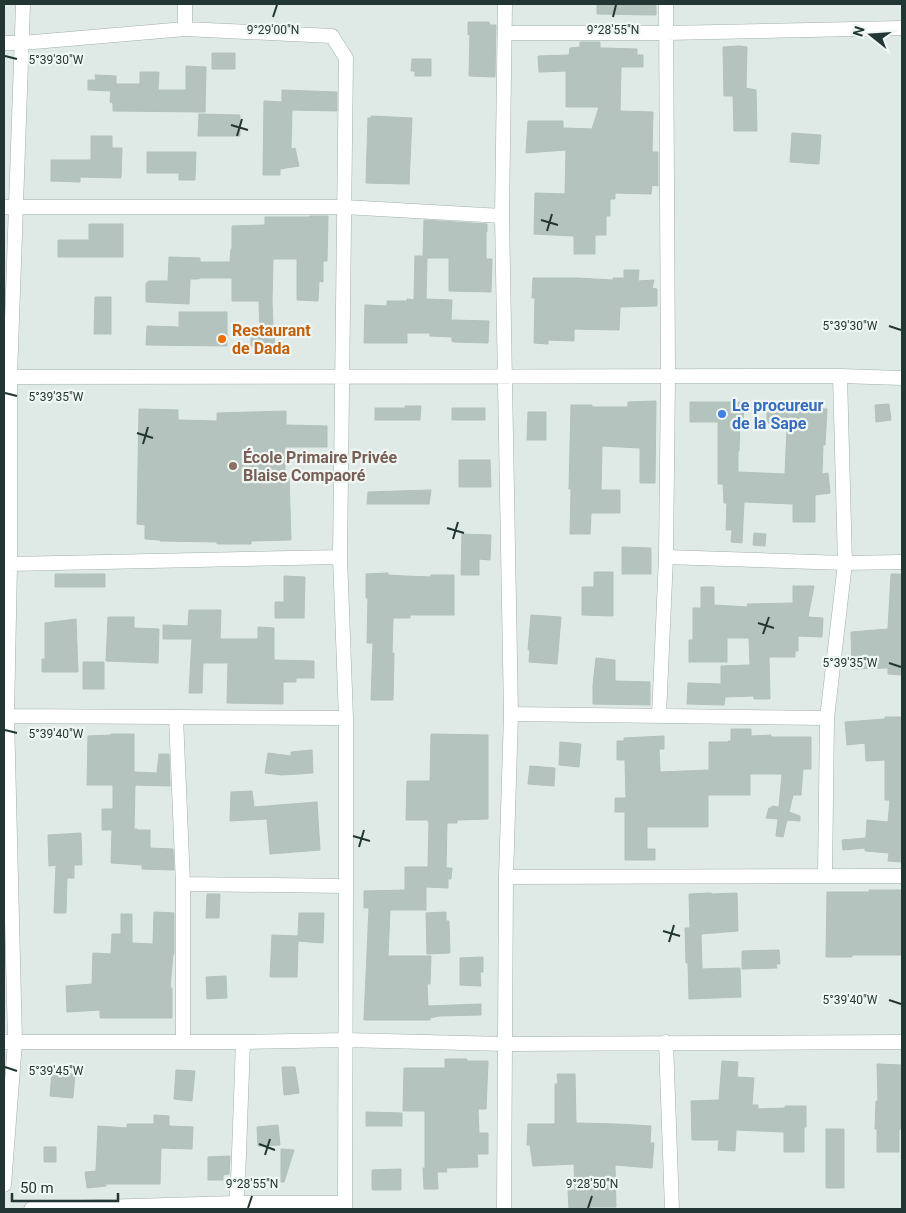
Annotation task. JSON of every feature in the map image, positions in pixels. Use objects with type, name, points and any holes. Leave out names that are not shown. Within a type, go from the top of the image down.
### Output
[{"type":"street","points":[[4,1185],[10,1042],[6,716],[10,564],[7,378],[10,207],[23,4]]},
{"type":"street","points":[[185,4],[185,29]]},
{"type":"street","points":[[504,1209],[506,877],[511,714],[502,216],[505,4]]},
{"type":"street","points":[[659,716],[666,557],[668,376],[666,4]]},
{"type":"street","points":[[505,33],[666,33],[902,28]]},
{"type":"street","points":[[4,43],[185,29],[332,36],[346,58],[340,557],[346,718],[345,1206],[236,1203],[192,1206],[30,1209]]},
{"type":"street","points":[[10,207],[344,206],[502,216]]},
{"type":"street","points":[[7,378],[668,376],[902,378]]},
{"type":"street","points":[[825,876],[827,718],[845,563],[840,376]]},
{"type":"street","points":[[10,564],[340,557]]},
{"type":"street","points":[[666,557],[845,563],[902,562]]},
{"type":"street","points":[[511,714],[827,718]]},
{"type":"street","points":[[6,716],[346,718]]},
{"type":"street","points":[[176,717],[183,884],[183,1042]]},
{"type":"street","points":[[506,877],[902,876]]},
{"type":"street","points":[[183,884],[346,886]]},
{"type":"street","points":[[10,1042],[345,1040],[505,1044],[902,1042]]},
{"type":"street","points":[[236,1203],[243,1042]]},
{"type":"street","points":[[666,1042],[672,1209]]},
{"type":"building","points":[[597,4],[656,4],[656,15],[597,14]]},
{"type":"building","points":[[468,22],[489,22],[490,25],[496,25],[495,77],[469,76],[470,34],[468,35]]},
{"type":"building","points":[[580,42],[600,42],[600,48],[637,49],[637,55],[643,55],[643,67],[621,67],[620,111],[653,112],[652,152],[658,152],[658,186],[652,185],[651,194],[615,193],[615,199],[610,199],[610,216],[606,216],[606,235],[595,235],[595,254],[574,254],[574,236],[534,234],[535,193],[565,194],[566,150],[526,153],[528,121],[563,121],[563,128],[592,129],[599,107],[566,107],[566,71],[539,72],[538,56],[569,55],[570,48],[580,47]]},
{"type":"building","points":[[723,47],[747,47],[746,88],[756,90],[757,131],[734,131],[733,96],[724,96]]},
{"type":"building","points":[[212,53],[235,53],[235,69],[212,69]]},
{"type":"building","points":[[412,59],[431,59],[431,76],[415,76],[415,71],[411,71]]},
{"type":"building","points":[[186,66],[206,67],[205,112],[113,111],[113,103],[110,102],[111,91],[88,90],[88,80],[96,80],[95,75],[116,76],[116,84],[140,84],[140,72],[159,72],[158,90],[186,90]]},
{"type":"building","points":[[282,90],[337,92],[337,111],[292,110],[291,149],[295,148],[299,166],[280,169],[280,175],[263,175],[264,101],[282,102]]},
{"type":"building","points":[[199,114],[240,115],[240,136],[198,136]]},
{"type":"building","points":[[371,116],[412,118],[409,184],[366,183],[368,118],[371,118]]},
{"type":"building","points":[[792,133],[821,135],[819,164],[790,162]]},
{"type":"building","points":[[91,136],[112,136],[112,148],[122,148],[121,178],[80,177],[80,182],[51,181],[51,160],[91,160]]},
{"type":"building","points":[[147,152],[196,152],[195,180],[179,180],[179,173],[147,173]]},
{"type":"building","points":[[328,216],[327,261],[323,261],[323,282],[319,281],[318,301],[297,300],[297,259],[273,259],[274,346],[251,346],[251,335],[260,335],[259,301],[232,301],[232,278],[190,279],[189,304],[146,302],[146,283],[148,281],[168,281],[169,257],[200,258],[200,262],[230,262],[232,226],[265,225],[265,217]]},
{"type":"building","points":[[424,220],[487,224],[486,259],[492,259],[491,292],[449,291],[449,258],[427,258],[426,299],[452,300],[451,320],[489,321],[488,343],[454,342],[452,337],[430,336],[430,333],[407,333],[407,343],[364,343],[365,305],[387,306],[387,301],[414,300],[415,256],[423,256]]},
{"type":"building","points":[[89,224],[123,224],[123,257],[58,257],[58,240],[89,240]]},
{"type":"building","points":[[624,270],[639,270],[638,281],[654,280],[652,288],[657,289],[657,306],[620,307],[619,330],[574,329],[574,341],[548,340],[548,344],[534,343],[535,298],[532,298],[533,278],[613,280],[613,278],[624,278]]},
{"type":"building","points":[[95,297],[111,297],[111,334],[94,334]]},
{"type":"building","points":[[179,312],[227,312],[227,346],[146,345],[147,326],[179,327]]},
{"type":"building","points":[[656,401],[655,483],[640,483],[640,448],[602,446],[601,490],[620,490],[620,513],[591,513],[590,534],[570,534],[571,405],[628,407],[628,402]]},
{"type":"building","points":[[690,402],[744,402],[743,422],[740,422],[738,472],[785,474],[786,423],[767,423],[767,403],[782,403],[782,407],[827,409],[822,474],[828,473],[830,493],[815,495],[815,522],[793,522],[793,504],[744,502],[742,543],[731,542],[732,530],[726,530],[727,503],[724,503],[723,484],[718,484],[718,422],[690,422]]},
{"type":"building","points":[[889,404],[891,420],[876,422],[875,405]]},
{"type":"building","points":[[405,406],[421,406],[420,420],[375,420],[375,408],[405,408]]},
{"type":"building","points":[[452,408],[485,408],[485,420],[452,420]]},
{"type":"building","points":[[139,409],[178,410],[178,420],[217,421],[217,413],[286,411],[286,425],[327,426],[327,447],[285,447],[285,475],[289,475],[291,540],[251,541],[251,544],[217,544],[217,542],[145,539],[145,525],[137,524]]},
{"type":"building","points":[[528,412],[546,412],[546,440],[527,440]]},
{"type":"building","points":[[459,460],[490,460],[491,487],[459,487]]},
{"type":"building","points":[[431,490],[429,504],[367,504],[368,492]]},
{"type":"building","points":[[754,533],[766,534],[765,546],[753,545]]},
{"type":"building","points":[[462,534],[491,535],[490,560],[479,559],[479,575],[461,575]]},
{"type":"building","points":[[622,547],[651,548],[651,574],[622,574]]},
{"type":"building","points":[[594,572],[613,572],[613,616],[582,615],[582,587],[594,587]]},
{"type":"building","points":[[388,573],[388,575],[431,577],[431,575],[454,575],[454,615],[410,615],[410,618],[393,618],[393,700],[371,700],[373,643],[367,643],[368,598],[366,598],[366,574]]},
{"type":"building","points":[[55,574],[105,574],[105,587],[55,587]]},
{"type":"building","points":[[891,574],[902,574],[902,675],[888,674],[888,668],[852,669],[851,632],[888,629]]},
{"type":"building","points":[[284,576],[305,577],[304,618],[275,618],[275,602],[284,602]]},
{"type":"building","points":[[793,586],[814,586],[808,617],[823,618],[822,637],[798,636],[798,651],[795,651],[795,657],[769,657],[770,699],[754,699],[754,696],[725,697],[724,705],[687,704],[688,683],[721,684],[721,666],[750,665],[749,638],[727,638],[727,662],[689,662],[689,640],[693,640],[693,608],[701,608],[701,587],[714,587],[714,605],[748,607],[747,604],[793,603]]},
{"type":"building","points":[[189,610],[221,610],[220,639],[258,639],[258,627],[274,628],[274,660],[314,661],[314,678],[296,678],[296,682],[283,682],[283,704],[227,703],[228,663],[203,663],[202,693],[189,693],[192,639],[163,639],[163,625],[188,626]]},
{"type":"building","points":[[531,615],[561,617],[557,664],[529,662],[530,650],[528,650]]},
{"type":"building","points":[[108,617],[134,617],[134,628],[159,629],[158,663],[106,661]]},
{"type":"building","points":[[76,619],[78,672],[42,672],[42,659],[45,659],[45,623]]},
{"type":"building","points":[[596,658],[615,660],[615,681],[650,682],[650,705],[593,704]]},
{"type":"building","points":[[83,662],[104,662],[104,689],[83,689]]},
{"type":"building","points":[[885,717],[902,717],[902,862],[888,861],[889,853],[865,851],[865,848],[843,850],[842,840],[866,838],[867,820],[888,822],[890,800],[885,800],[885,760],[866,761],[865,743],[847,745],[845,722],[885,719]]},
{"type":"building","points":[[731,729],[751,729],[751,736],[811,737],[811,769],[803,769],[801,795],[793,795],[789,812],[800,816],[800,821],[787,820],[783,837],[776,836],[778,819],[766,818],[769,808],[772,806],[779,807],[782,774],[750,774],[750,795],[708,795],[708,827],[647,827],[647,849],[655,849],[655,860],[625,860],[625,812],[615,812],[615,798],[626,798],[625,760],[617,760],[617,741],[624,741],[624,738],[664,736],[664,749],[659,749],[660,772],[709,770],[709,742],[731,741]]},
{"type":"building","points":[[134,734],[134,772],[157,773],[159,754],[169,754],[170,786],[135,785],[134,829],[150,830],[150,848],[173,849],[174,870],[142,869],[142,865],[111,863],[112,830],[102,830],[102,809],[113,809],[113,785],[87,785],[88,736]]},
{"type":"building","points":[[431,734],[488,735],[488,819],[457,820],[457,823],[447,823],[446,868],[452,868],[451,879],[448,879],[448,888],[426,887],[426,910],[390,910],[388,956],[431,956],[430,984],[427,984],[428,1006],[481,1004],[481,1015],[439,1016],[430,1018],[430,1020],[364,1020],[369,908],[364,908],[364,891],[405,890],[405,867],[428,867],[429,822],[428,820],[406,820],[407,781],[430,781]]},
{"type":"building","points":[[560,742],[581,744],[579,767],[559,765]]},
{"type":"building","points":[[312,750],[313,773],[282,775],[265,773],[268,753],[291,756],[291,752]]},
{"type":"building","points":[[530,766],[555,768],[554,786],[528,784]]},
{"type":"building","points":[[252,791],[254,807],[317,802],[320,850],[270,854],[267,819],[230,821],[231,792]]},
{"type":"building","points":[[81,833],[82,865],[74,865],[74,878],[67,878],[66,913],[54,913],[56,865],[49,866],[48,835]]},
{"type":"building","points":[[869,890],[902,890],[902,955],[826,957],[827,892],[869,892]]},
{"type":"building","points":[[737,893],[738,931],[701,934],[702,969],[740,968],[741,997],[689,999],[685,928],[690,928],[689,894]]},
{"type":"building","points":[[207,894],[220,894],[219,918],[206,918]]},
{"type":"building","points":[[154,912],[174,913],[174,954],[170,988],[172,988],[172,1018],[100,1018],[100,1010],[67,1012],[66,986],[92,984],[93,953],[111,954],[112,934],[121,934],[121,914],[132,914],[132,943],[153,944]]},
{"type":"building","points":[[446,912],[446,921],[449,921],[450,953],[427,954],[426,913]]},
{"type":"building","points":[[299,913],[324,913],[323,943],[298,941],[297,977],[270,977],[272,935],[298,936]]},
{"type":"building","points":[[779,950],[780,964],[776,964],[777,968],[742,969],[742,951]]},
{"type":"building","points":[[483,957],[483,972],[480,972],[481,986],[460,985],[460,958]]},
{"type":"building","points":[[226,976],[227,998],[207,999],[206,977]]},
{"type":"building","points":[[445,1059],[488,1061],[486,1109],[478,1109],[479,1133],[488,1133],[488,1154],[477,1154],[478,1167],[446,1168],[447,1172],[437,1172],[438,1189],[424,1189],[425,1111],[403,1111],[404,1068],[445,1068]]},
{"type":"building","points":[[722,1061],[738,1062],[737,1077],[754,1078],[752,1105],[758,1105],[758,1109],[806,1106],[804,1152],[784,1152],[784,1132],[736,1130],[735,1151],[718,1150],[719,1140],[692,1140],[691,1101],[719,1100]]},
{"type":"building","points":[[877,1064],[902,1065],[902,1129],[899,1129],[899,1152],[877,1152],[877,1129],[875,1129],[876,1101],[878,1101]]},
{"type":"building","points":[[282,1067],[295,1067],[299,1093],[284,1095]]},
{"type":"building","points":[[176,1070],[195,1071],[192,1101],[174,1099]]},
{"type":"building","points":[[52,1072],[75,1074],[73,1098],[50,1096]]},
{"type":"building","points":[[557,1074],[575,1074],[576,1123],[651,1126],[650,1143],[654,1143],[652,1168],[615,1165],[616,1207],[569,1209],[568,1190],[575,1190],[574,1164],[533,1166],[530,1145],[527,1145],[528,1124],[555,1124],[555,1084],[558,1084]]},
{"type":"building","points":[[366,1112],[402,1113],[402,1126],[366,1126]]},
{"type":"building","points":[[154,1115],[169,1116],[169,1126],[193,1127],[192,1149],[161,1148],[160,1184],[106,1184],[106,1186],[87,1188],[85,1172],[96,1171],[98,1126],[127,1128],[127,1124],[154,1124]]},
{"type":"building","points":[[278,1125],[280,1145],[258,1146],[257,1127]]},
{"type":"building","points":[[826,1129],[844,1129],[844,1188],[826,1188]]},
{"type":"building","points":[[44,1147],[56,1147],[56,1162],[44,1162]]},
{"type":"building","points":[[281,1149],[294,1150],[284,1182],[281,1182]]},
{"type":"building","points":[[230,1156],[229,1174],[223,1175],[223,1180],[208,1180],[208,1157]]},
{"type":"building","points":[[401,1169],[401,1190],[372,1190],[372,1170]]},
{"type":"place","name":"Restaurant de Dada","points":[[222,339]]},
{"type":"place","name":"Le procureur de la Sape","points":[[722,414]]},
{"type":"place","name":"École Primaire Privée Blaise Compaoré","points":[[233,466]]}]
